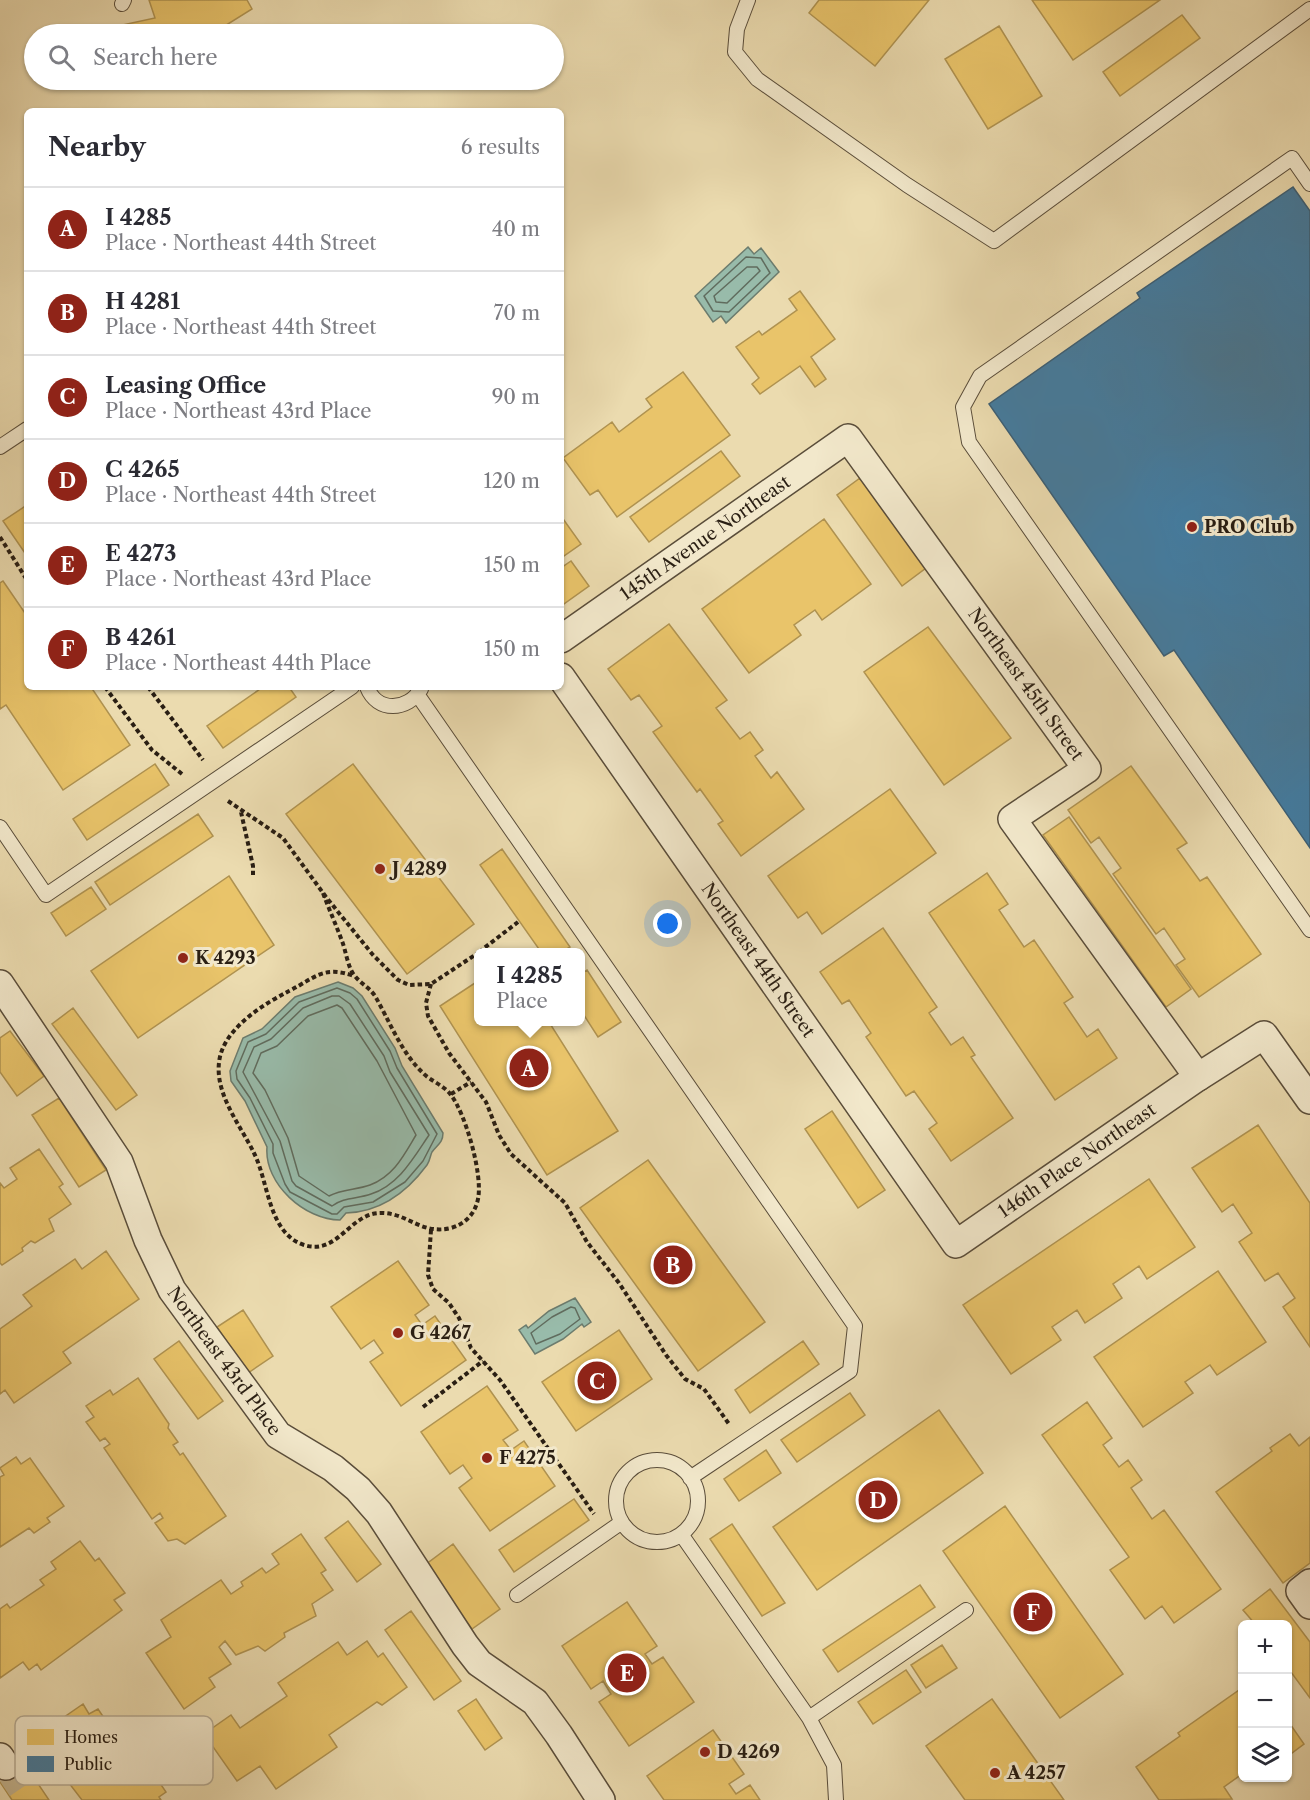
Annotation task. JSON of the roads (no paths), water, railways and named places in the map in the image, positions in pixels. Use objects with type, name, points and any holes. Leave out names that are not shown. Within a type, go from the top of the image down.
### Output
[{"type":"street","name":"145th Avenue Northeast","points":[[564,637],[848,438]]},
{"type":"street","name":"Northeast 45th Street","points":[[848,438],[1087,769],[1012,819],[1198,1077]]},
{"type":"street","name":"Northeast 44th Street","points":[[564,681],[956,1244]]},
{"type":"street","name":"Northeast 43rd Place","points":[[0,984],[119,1162],[148,1240],[172,1290],[252,1403],[278,1436],[333,1468],[358,1489],[379,1513],[479,1663],[535,1702],[560,1735],[601,1800]]},
{"type":"street","points":[[1198,1077],[1264,1035],[1310,1101]]},
{"type":"street","name":"146th Place Northeast","points":[[956,1244],[1198,1077]]},
{"type":"lane","points":[[748,0],[737,29],[735,52],[757,79],[907,185],[994,241],[1310,9]]},
{"type":"lane","points":[[1310,184],[1292,158],[980,376],[963,407],[969,442],[1310,930]]},
{"type":"lane","points":[[0,447],[24,431]]},
{"type":"lane","points":[[0,827],[46,895],[348,690]]},
{"type":"lane","points":[[369,690],[374,699],[390,707],[408,704],[419,691],[855,1326],[850,1371],[690,1478]]},
{"type":"lane","points":[[661,1460],[674,1464],[690,1478],[698,1495],[697,1509],[692,1522],[681,1534],[658,1542],[645,1540],[633,1534],[622,1522],[616,1499],[619,1486],[625,1475],[636,1466],[661,1460]]},
{"type":"lane","points":[[517,1595],[622,1522]]},
{"type":"lane","points":[[681,1534],[809,1718],[834,1765],[836,1800]]},
{"type":"lane","points":[[809,1718],[966,1610]]},
{"type":"water","points":[[748,247],[754,254],[761,248],[779,272],[726,323],[721,316],[713,322],[695,296]]},
{"type":"water","points":[[338,982],[353,988],[362,996],[395,1048],[402,1066],[443,1133],[441,1142],[432,1152],[427,1165],[402,1192],[370,1209],[346,1213],[340,1220],[313,1214],[289,1197],[280,1186],[272,1174],[267,1147],[245,1101],[231,1081],[230,1071],[243,1038],[262,1029],[295,997]]},
{"type":"water","points":[[575,1298],[591,1322],[584,1327],[582,1324],[563,1339],[535,1354],[519,1330],[526,1325],[528,1328],[549,1311]]},
{"type":"tunnel","points":[[6,1766],[15,1779]]},
{"type":"tunnel","points":[[19,1785],[29,1800]]},
{"type":"place","name":"PRO Club","points":[[1192,527]]},
{"type":"place","name":"J 4289","points":[[380,869]]},
{"type":"place","name":"K 4293","points":[[183,958]]},
{"type":"place","name":"I 4285","points":[[529,1068]]},
{"type":"place","name":"H 4281","points":[[673,1265]]},
{"type":"place","name":"G 4267","points":[[398,1333]]},
{"type":"place","name":"Leasing Office","points":[[597,1381]]},
{"type":"place","name":"F 4275","points":[[487,1458]]},
{"type":"place","name":"C 4265","points":[[878,1500]]},
{"type":"place","name":"B 4261","points":[[1033,1612]]},
{"type":"place","name":"E 4273","points":[[627,1673]]},
{"type":"place","name":"D 4269","points":[[705,1752]]},
{"type":"place","name":"A 4257","points":[[995,1773]]}]
